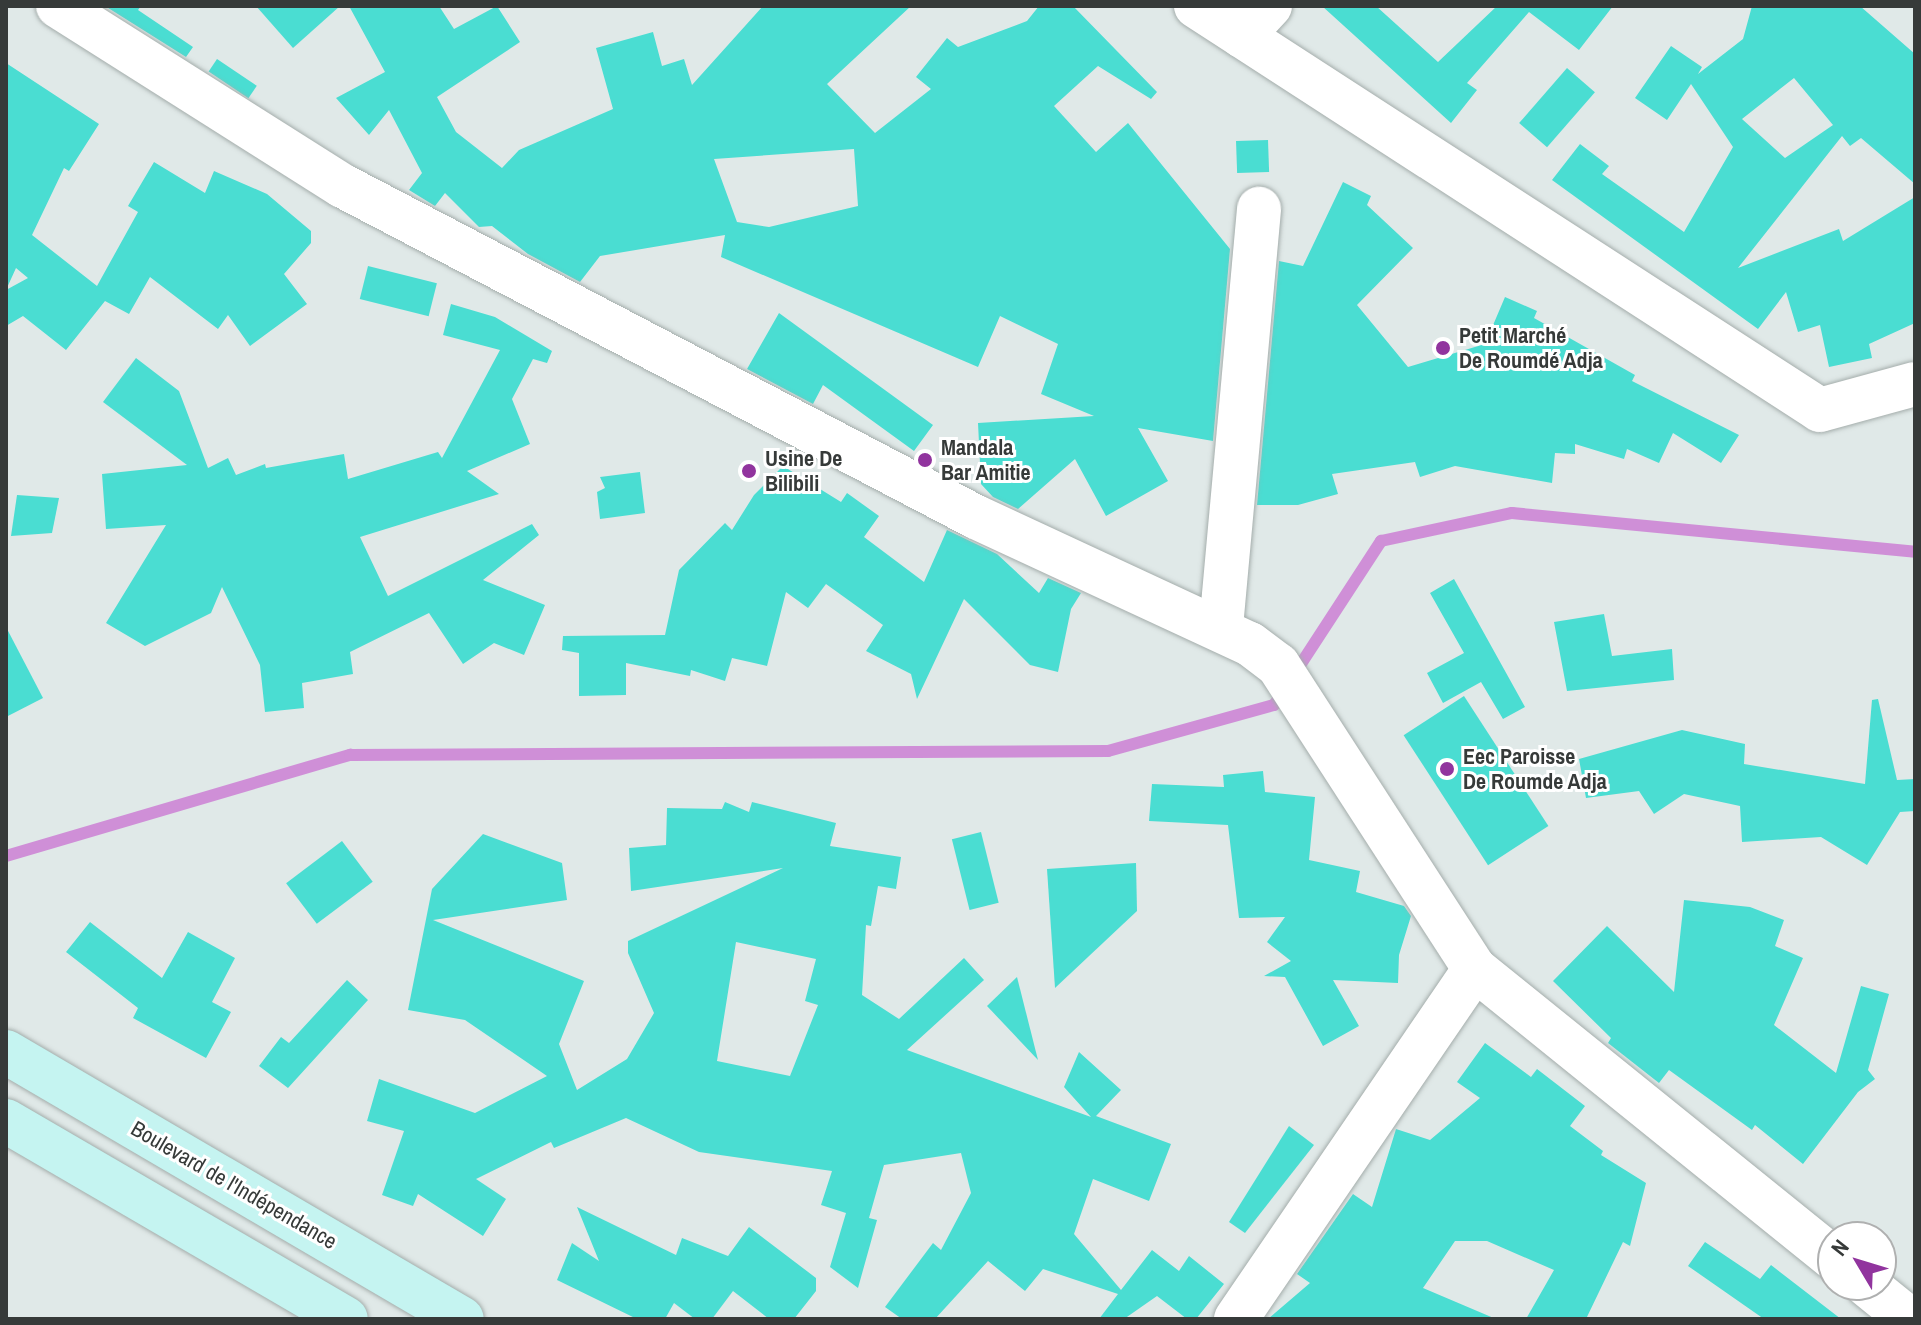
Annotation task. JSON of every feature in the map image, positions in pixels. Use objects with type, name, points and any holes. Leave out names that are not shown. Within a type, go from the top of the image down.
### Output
[{"type":"main road","name":"Boulevard de l'Indépendance","points":[[6,1052],[462,1319]]},
{"type":"main road","points":[[6,1121],[346,1319]]},
{"type":"street","points":[[58,6],[343,186],[976,517],[1221,627],[1278,665],[1475,969],[1817,1245]]},
{"type":"street","points":[[1196,6],[1256,21],[1820,410],[1915,384]]},
{"type":"street","points":[[1221,627],[1259,209]]},
{"type":"street","points":[[1236,1319],[1475,969]]},
{"type":"street","points":[[1887,1301],[1909,1319]]},
{"type":"building","points":[[105,6],[141,6],[138,10],[193,47],[186,57]]},
{"type":"building","points":[[256,6],[340,6],[293,48]]},
{"type":"building","points":[[349,6],[439,6],[454,29],[497,6],[520,42],[437,97],[456,132],[502,168],[519,150],[613,109],[596,48],[653,32],[662,66],[684,59],[692,85],[763,6],[911,6],[827,84],[875,133],[931,89],[916,77],[947,38],[958,47],[1027,21],[1039,6],[1073,6],[1157,92],[1151,99],[1098,66],[1054,106],[1096,152],[1128,123],[1230,249],[1213,441],[1138,428],[1168,481],[1106,516],[1075,459],[1018,509],[993,497],[981,484],[978,423],[1094,416],[1041,394],[1058,344],[1000,316],[978,367],[721,257],[725,235],[600,256],[580,282],[528,254],[492,226],[479,227],[445,193],[435,206],[409,190],[422,173],[389,110],[369,135],[336,98],[385,72]],"holes":[[[854,149],[858,206],[769,227],[737,222],[714,159]]]},
{"type":"building","points":[[1322,6],[1376,6],[1438,62],[1497,6],[1613,6],[1579,50],[1529,12],[1467,83],[1477,90],[1451,123]]},
{"type":"building","points":[[1752,6],[1860,6],[1915,54],[1915,184],[1861,138],[1850,146],[1842,136],[1738,268],[1839,229],[1843,241],[1915,197],[1915,323],[1869,344],[1872,358],[1829,367],[1820,325],[1798,332],[1786,292],[1758,329],[1552,180],[1580,144],[1609,166],[1602,174],[1684,232],[1733,147],[1691,84],[1667,120],[1635,98],[1671,46],[1702,67],[1698,74],[1743,39]],"holes":[[[1794,78],[1833,125],[1785,158],[1742,119]]]},
{"type":"building","points":[[217,59],[257,86],[248,98],[209,71]]},
{"type":"building","points":[[6,63],[99,124],[69,171],[64,168],[32,235],[97,286],[138,212],[128,206],[154,162],[205,193],[214,171],[267,194],[311,231],[311,243],[284,274],[307,304],[250,346],[228,315],[218,329],[150,277],[129,314],[105,301],[66,350],[23,316],[6,326],[6,290]],"holes":[[[16,268],[28,278],[6,290]]]},
{"type":"building","points":[[1567,68],[1595,92],[1547,147],[1519,123]]},
{"type":"building","points":[[1268,140],[1269,172],[1237,173],[1236,141]]},
{"type":"building","name":"Petit Marché De Roumdé Adja","points":[[1343,182],[1371,196],[1367,205],[1413,248],[1357,305],[1408,367],[1485,344],[1505,297],[1537,311],[1534,318],[1635,375],[1632,381],[1739,435],[1721,463],[1673,433],[1659,463],[1627,449],[1624,459],[1575,444],[1575,454],[1555,453],[1552,483],[1455,466],[1420,477],[1415,462],[1332,474],[1338,494],[1298,505],[1257,505],[1279,261],[1303,266]]},
{"type":"building","points":[[368,266],[437,283],[429,316],[360,299]]},
{"type":"building","points":[[451,304],[495,317],[552,351],[547,363],[533,359],[512,399],[530,444],[467,471],[499,494],[360,537],[388,596],[532,524],[539,535],[483,580],[545,605],[524,655],[494,643],[463,664],[429,613],[350,652],[353,674],[302,683],[304,708],[265,712],[260,665],[222,587],[211,613],[145,646],[106,623],[166,525],[106,529],[102,474],[187,465],[103,402],[136,358],[179,391],[208,468],[228,458],[236,475],[265,464],[266,468],[344,454],[348,479],[438,452],[442,458],[500,350],[443,335]]},
{"type":"building","points":[[779,313],[933,425],[914,451],[823,385],[813,404],[747,369]]},
{"type":"building","points":[[783,466],[841,502],[847,493],[879,516],[864,537],[924,582],[947,530],[997,554],[1039,593],[1048,578],[1081,593],[1071,609],[1058,672],[1030,665],[964,599],[917,699],[911,674],[866,651],[883,625],[826,584],[808,608],[786,592],[767,666],[732,658],[725,681],[691,670],[690,676],[626,663],[626,695],[579,696],[579,653],[562,650],[563,636],[665,635],[679,570],[725,523],[732,530],[754,495]]},
{"type":"building","points":[[640,472],[645,513],[600,519],[597,492],[605,488],[600,477]]},
{"type":"building","points":[[17,495],[59,498],[52,533],[11,536]]},
{"type":"building","points":[[1454,579],[1525,707],[1503,719],[1481,682],[1443,703],[1427,673],[1464,653],[1430,593]]},
{"type":"building","points":[[1604,614],[1612,656],[1672,649],[1674,680],[1567,691],[1554,622]]},
{"type":"building","points":[[6,627],[43,698],[6,717]]},
{"type":"building","points":[[1464,696],[1548,826],[1488,865],[1404,735]]},
{"type":"building","points":[[1878,699],[1897,780],[1915,779],[1915,811],[1900,812],[1867,865],[1821,837],[1742,842],[1740,806],[1684,794],[1654,814],[1639,791],[1586,798],[1579,759],[1682,730],[1745,744],[1744,764],[1865,784],[1872,700]]},
{"type":"building","points":[[1263,771],[1265,792],[1315,797],[1309,860],[1360,871],[1356,892],[1404,906],[1411,916],[1399,955],[1398,983],[1333,980],[1359,1026],[1323,1046],[1285,977],[1264,976],[1291,961],[1267,942],[1285,917],[1239,918],[1228,825],[1149,821],[1152,784],[1224,787],[1223,775]]},
{"type":"building","points":[[725,802],[749,812],[752,802],[836,823],[830,846],[901,857],[896,889],[878,886],[871,926],[866,925],[862,995],[899,1019],[964,958],[984,980],[907,1050],[1091,1117],[1064,1087],[1079,1052],[1121,1090],[1096,1116],[1171,1144],[1149,1201],[1093,1179],[1074,1234],[1121,1290],[1152,1250],[1179,1271],[1189,1256],[1224,1284],[1196,1319],[1187,1319],[1157,1296],[1124,1319],[1099,1319],[1118,1294],[1043,1269],[1025,1291],[988,1261],[935,1319],[902,1319],[885,1307],[933,1243],[941,1250],[971,1193],[961,1153],[884,1165],[869,1218],[877,1220],[858,1288],[830,1267],[846,1213],[821,1205],[832,1171],[699,1152],[626,1118],[554,1148],[551,1142],[476,1179],[506,1199],[483,1236],[418,1194],[413,1206],[382,1195],[404,1131],[367,1121],[379,1079],[475,1113],[547,1076],[465,1020],[408,1010],[432,889],[483,834],[562,863],[567,900],[433,920],[584,981],[559,1044],[577,1090],[627,1059],[654,1013],[628,953],[628,941],[783,868],[631,891],[629,848],[666,845],[667,808],[722,809]],"holes":[[[736,942],[816,959],[805,1001],[818,1005],[790,1076],[717,1061]]]},
{"type":"building","points":[[981,832],[999,903],[970,910],[952,839]]},
{"type":"building","points":[[342,841],[373,882],[317,924],[286,883]]},
{"type":"building","points":[[1136,863],[1137,911],[1055,988],[1047,869]]},
{"type":"building","points":[[1684,900],[1750,907],[1784,920],[1775,946],[1803,958],[1774,1025],[1836,1073],[1861,986],[1889,994],[1868,1070],[1875,1079],[1858,1092],[1803,1164],[1755,1125],[1752,1130],[1669,1070],[1659,1083],[1608,1043],[1611,1038],[1553,981],[1607,926],[1674,992]]},
{"type":"building","points":[[90,922],[162,978],[188,932],[235,958],[212,1002],[231,1012],[206,1058],[133,1018],[138,1008],[66,952]]},
{"type":"building","points":[[1017,977],[1038,1060],[987,1006]]},
{"type":"building","points":[[347,980],[368,1000],[288,1088],[259,1066],[281,1037],[289,1043]]},
{"type":"building","points":[[1485,1043],[1531,1077],[1537,1069],[1585,1106],[1570,1126],[1603,1151],[1601,1155],[1646,1183],[1630,1246],[1623,1242],[1586,1319],[1526,1319],[1554,1270],[1487,1241],[1455,1241],[1423,1288],[1496,1319],[1268,1319],[1310,1283],[1297,1274],[1353,1194],[1372,1207],[1396,1129],[1430,1140],[1480,1098],[1457,1082]]},
{"type":"building","points":[[1289,1126],[1314,1145],[1245,1233],[1229,1222]]},
{"type":"building","points":[[577,1207],[676,1255],[682,1238],[728,1256],[749,1227],[816,1278],[816,1291],[794,1319],[769,1319],[733,1291],[712,1319],[695,1319],[674,1303],[665,1319],[637,1319],[557,1280],[572,1243],[599,1261]]},
{"type":"building","points":[[1705,1242],[1760,1279],[1771,1265],[1841,1319],[1764,1319],[1688,1266]]},
{"type":"waterway","points":[[1295,673],[1381,541],[1512,513],[1915,552]]},
{"type":"waterway","points":[[6,856],[350,755],[1108,751],[1274,705],[1285,689]]},
{"type":"place","name":"Petit Marché De Roumdé Adja","points":[[1443,348]]},
{"type":"place","name":"Mandala Bar Amitie","points":[[925,460]]},
{"type":"place","name":"Usine De Bilibili","points":[[749,471]]},
{"type":"place","name":"Eec Paroisse De Roumde Adja","points":[[1447,769]]}]
